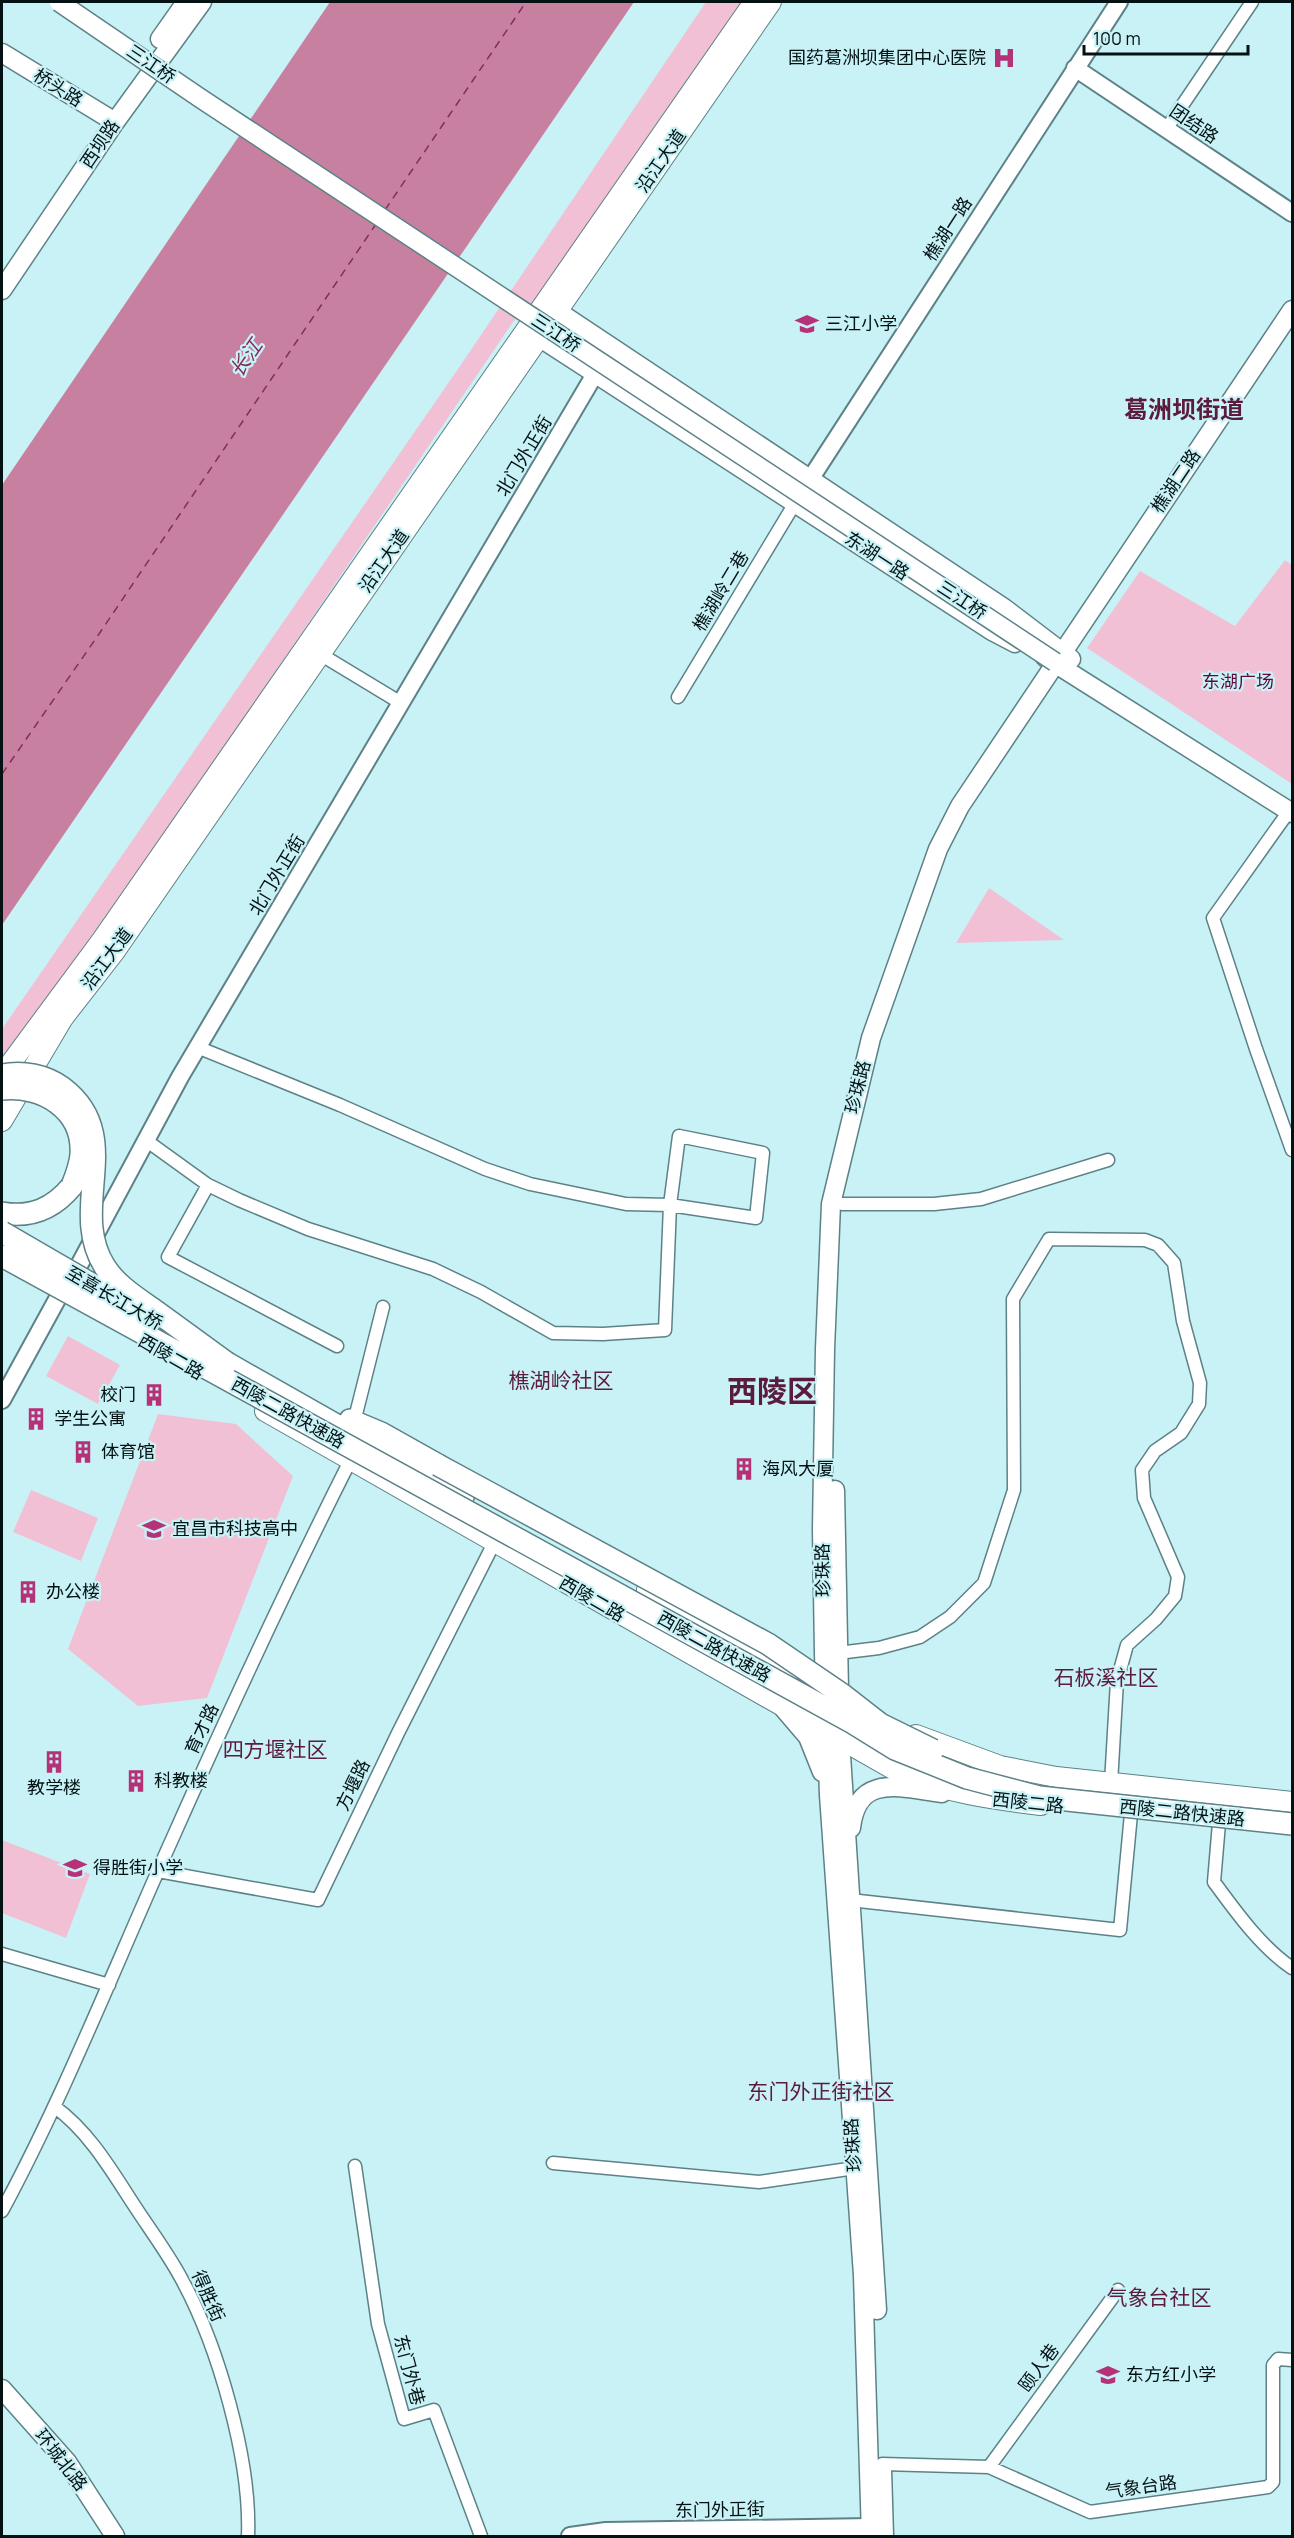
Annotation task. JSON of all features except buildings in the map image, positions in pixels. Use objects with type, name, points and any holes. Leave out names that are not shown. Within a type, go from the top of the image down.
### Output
[{"type":"highway","points":[[2,1075],[25,1074],[49,1080],[70,1094],[82,1107],[90,1120],[95,1142],[91,1203],[92,1235],[96,1251],[106,1269],[126,1289],[227,1363]]},
{"type":"highway","points":[[2,1089],[31,1089],[54,1100],[75,1124],[81,1146],[78,1169],[72,1186],[56,1204],[32,1214],[2,1213]]},
{"type":"highway","name":"至喜长江大桥","points":[[2,1232],[227,1363]]},
{"type":"highway","name":"至喜长江大桥","points":[[2,1256],[175,1352]]},
{"type":"highway","points":[[2,1273],[175,1352]]},
{"type":"highway","name":"西陵二路快速路","points":[[175,1352],[853,1723],[895,1749],[921,1760],[967,1778],[1039,1797],[1293,1824]]},
{"type":"highway","name":"西陵二路快速路","points":[[227,1363],[633,1594],[941,1754],[1007,1778],[1067,1788],[1293,1810]]},
{"type":"highway","points":[[324,1408],[354,1424],[381,1433],[768,1644],[843,1695],[879,1723]]},
{"type":"main road","name":"三江桥","points":[[59,2],[200,98],[1061,660]]},
{"type":"main road","name":"三江桥","points":[[80,2],[1061,660]]},
{"type":"main road","name":"西坝路","points":[[2,290],[186,2]]},
{"type":"main road","name":"西坝路","points":[[2,274],[106,124],[202,2]]},
{"type":"main road","name":"沿江大道","points":[[2,1075],[102,940],[533,333],[754,2]]},
{"type":"main road","name":"沿江大道","points":[[551,307],[771,2]]},
{"type":"main road","name":"桥头路","points":[[2,53],[106,124]]},
{"type":"main road","name":"桥头路","points":[[2,68],[106,124]]},
{"type":"main road","points":[[551,307],[1004,608],[1061,660],[1292,807]]},
{"type":"main road","name":"樵湖二路","points":[[1061,660],[1293,309]]},
{"type":"main road","name":"樵湖二路","points":[[1061,660],[1293,326]]},
{"type":"main road","name":"东湖一路","points":[[533,333],[992,631],[1061,660]]},
{"type":"main road","name":"沿江大道","points":[[2,1121],[63,1018],[115,951],[320,654],[533,333]]},
{"type":"main road","name":"珍珠路","points":[[832,1692],[838,1653],[835,1528],[836,1336],[842,1204],[855,1143],[882,1040],[948,854],[969,812],[1061,660]]},
{"type":"main road","name":"珍珠路","points":[[875,2533],[882,2464],[876,2273],[848,1872],[834,1736],[822,1529],[825,1341],[831,1204],[871,1038],[938,849],[960,806],[1061,660]]},
{"type":"main road","name":"西陵二路","points":[[2,1227],[76,1271],[324,1408]]},
{"type":"main road","name":"西陵二路","points":[[2,1262],[900,1773],[923,1783],[980,1798],[1293,1831]]},
{"type":"main road","name":"西陵二路","points":[[354,1424],[376,1441],[832,1692],[911,1733],[1000,1766],[1056,1777],[1293,1802]]},
{"type":"main road","points":[[783,1708],[808,1737],[819,1760],[829,1795]]},
{"type":"main road","name":"珍珠路","points":[[834,1736],[829,1795],[863,2275],[875,2533]]},
{"type":"main road","points":[[848,1872],[852,1820],[860,1802],[873,1789],[897,1788],[980,1798]]},
{"type":"main road","name":"环城北路","points":[[2,2389],[67,2462],[116,2536]]},
{"type":"street","name":"樵湖一路","points":[[811,478],[1076,65],[1119,2]]},
{"type":"street","points":[[1171,122],[1252,2]]},
{"type":"street","name":"团结路","points":[[1076,65],[1171,122],[1293,203]]},
{"type":"street","name":"团结路","points":[[1076,65],[1293,213]]},
{"type":"street","name":"北门外正街","points":[[2,1400],[60,1294],[76,1271],[197,1047],[595,374]]},
{"type":"street","name":"樵湖岭二巷","points":[[678,697],[795,503]]},
{"type":"street","points":[[320,654],[401,704]]},
{"type":"street","points":[[1292,807],[1213,918],[1256,1049],[1293,1150]]},
{"type":"street","points":[[147,1141],[208,1185],[308,1229],[433,1269],[481,1292],[553,1333],[603,1334],[665,1330],[670,1205],[678,1136],[763,1153],[756,1218],[670,1205],[626,1204],[530,1184],[485,1169],[340,1105],[197,1047]]},
{"type":"street","points":[[842,1204],[934,1204],[981,1199],[1108,1161]]},
{"type":"street","points":[[208,1185],[168,1257],[337,1346]]},
{"type":"street","points":[[838,1653],[879,1648],[920,1637],[950,1617],[984,1583],[1014,1490],[1013,1299],[1049,1239],[1146,1240],[1158,1245],[1174,1263],[1183,1321],[1200,1383],[1199,1404],[1181,1433],[1155,1451],[1142,1470],[1144,1498],[1178,1577],[1175,1596],[1156,1620],[1127,1645],[1117,1681],[1111,1783]]},
{"type":"street","points":[[354,1424],[383,1307]]},
{"type":"street","name":"育才路","points":[[2,2211],[55,2107],[297,1566],[350,1461]]},
{"type":"street","name":"方堰路","points":[[159,1871],[318,1900],[398,1733],[494,1543]]},
{"type":"street","points":[[850,1900],[1120,1930],[1131,1814]]},
{"type":"street","points":[[1219,1823],[1214,1882],[1238,1914],[1283,1962],[1293,1968]]},
{"type":"street","points":[[2,1954],[109,1985]]},
{"type":"street","name":"得胜街","points":[[55,2107],[67,2116],[104,2158],[181,2278],[194,2304],[227,2394],[240,2449],[249,2520],[248,2536]]},
{"type":"street","points":[[553,2163],[759,2182],[855,2168]]},
{"type":"street","name":"东门外巷","points":[[355,2166],[378,2324],[404,2419],[434,2410],[481,2536]]},
{"type":"street","name":"颐人巷","points":[[989,2467],[1118,2290]]},
{"type":"street","name":"气象台路","points":[[882,2464],[989,2467],[1090,2512],[1268,2487],[1273,2482],[1273,2365],[1278,2359],[1293,2360]]},
{"type":"street","name":"东门外正街","points":[[570,2536],[615,2531],[875,2533]]},
{"type":"green space","points":[[706,2],[748,2],[554,283],[513,322],[97,934],[2,1066],[2,1029],[458,369]]},
{"type":"green space","name":"东湖广场","points":[[1285,560],[1292,565],[1292,784],[1087,648],[1140,571],[1235,626]]},
{"type":"green space","points":[[989,888],[1064,940],[956,943]]},
{"type":"green space","points":[[68,1336],[120,1365],[98,1404],[46,1376]]},
{"type":"green space","points":[[158,1414],[236,1424],[293,1476],[207,1698],[138,1706],[68,1649]]},
{"type":"green space","points":[[31,1490],[98,1518],[81,1561],[13,1532]]},
{"type":"green space","points":[[2,1840],[90,1874],[66,1938],[2,1913]]},
{"type":"water","name":"长江","points":[[330,2],[634,2],[2,925],[2,485]]},
{"type":"ferry route","points":[[385,210],[526,2]]},
{"type":"ferry route","points":[[2,774],[376,224]]},
{"type":"place","name":"国药葛洲坝集团中心医院","points":[[1004,58]]},
{"type":"place","name":"三江小学","points":[[807,324]]},
{"type":"place","name":"校门","points":[[154,1395]]},
{"type":"place","name":"学生公寓","points":[[36,1419]]},
{"type":"place","name":"体育馆","points":[[83,1452]]},
{"type":"place","name":"海风大厦","points":[[744,1469]]},
{"type":"place","name":"宜昌市科技高中","points":[[154,1529]]},
{"type":"place","name":"办公楼","points":[[28,1592]]},
{"type":"place","name":"教学楼","points":[[54,1762]]},
{"type":"place","name":"科教楼","points":[[136,1781]]},
{"type":"place","name":"得胜街小学","points":[[75,1868]]},
{"type":"place","name":"东方红小学","points":[[1108,2375]]},
{"type":"district","name":"葛洲坝街道","points":[[1184,410]]},
{"type":"district","name":"樵湖岭社区","points":[[561,1381]]},
{"type":"district","name":"西陵区","points":[[772,1392]]},
{"type":"district","name":"石板溪社区","points":[[1106,1678]]},
{"type":"district","name":"四方堰社区","points":[[275,1750]]},
{"type":"district","name":"东门外正街社区","points":[[821,2092]]},
{"type":"district","name":"气象台社区","points":[[1159,2298]]}]
